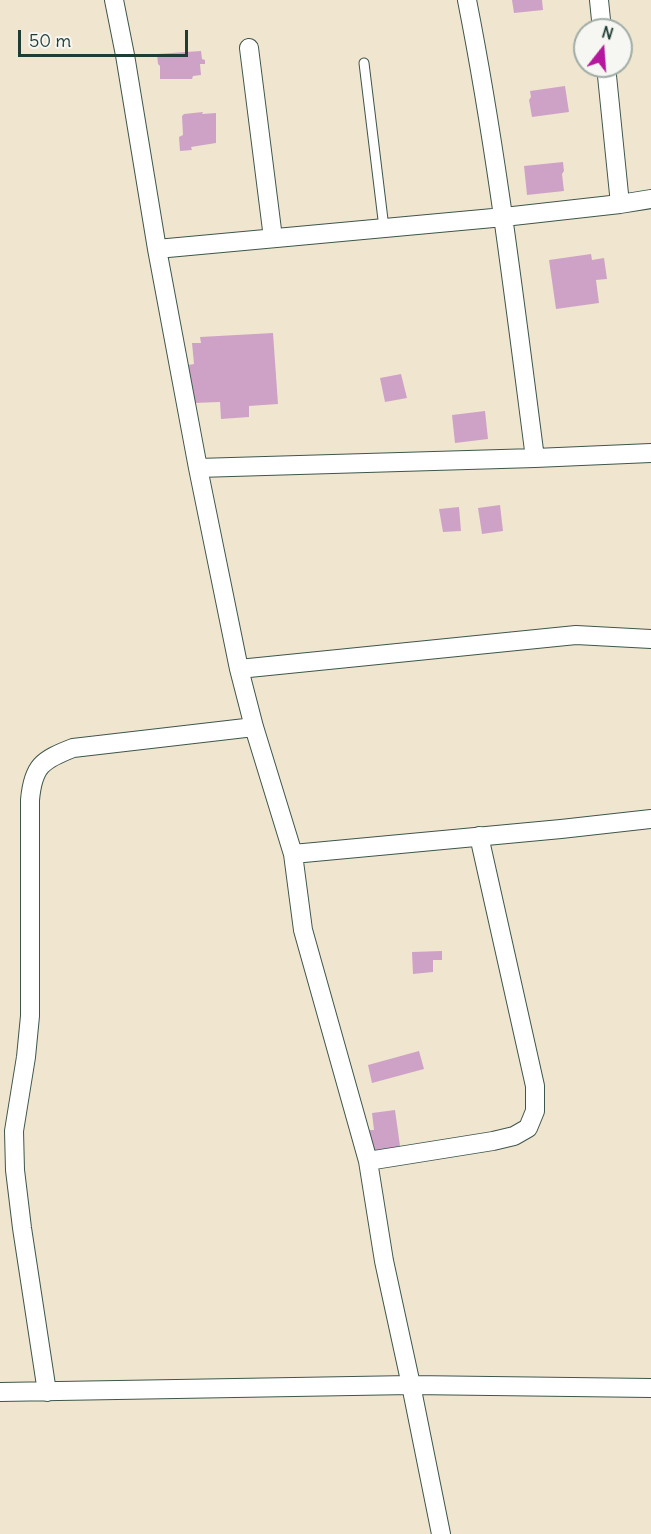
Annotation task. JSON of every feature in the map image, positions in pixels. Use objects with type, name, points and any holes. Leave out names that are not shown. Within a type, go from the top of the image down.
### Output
[{"type":"street","points":[[114,0],[157,249],[239,669],[254,727],[293,854],[303,930],[368,1161],[384,1261],[441,1534]]},
{"type":"street","points":[[467,0],[504,217],[535,458]]},
{"type":"street","points":[[599,0],[601,18]]},
{"type":"street","points":[[249,48],[273,238]]},
{"type":"street","points":[[607,78],[620,204]]},
{"type":"street","points":[[157,249],[504,217],[651,199]]},
{"type":"street","points":[[198,468],[651,453]]},
{"type":"street","points":[[239,669],[576,635],[651,639]]},
{"type":"street","points":[[47,1392],[22,1228],[15,1170],[14,1131],[27,1057],[30,1016],[30,800],[32,783],[39,767],[54,755],[73,748],[254,727]]},
{"type":"street","points":[[293,854],[651,819]]},
{"type":"street","points":[[368,1161],[493,1142],[514,1136],[528,1128],[535,1111],[535,1086],[479,836]]},
{"type":"street","points":[[0,1392],[411,1385],[651,1388]]},
{"type":"lane","points":[[364,63],[384,228]]},
{"type":"building","points":[[512,0],[542,0],[543,10],[514,13]]},
{"type":"building","points":[[201,51],[205,64],[200,64],[201,75],[193,76],[192,79],[160,79],[157,54]]},
{"type":"building","points":[[565,86],[569,112],[532,117],[530,91]]},
{"type":"building","points":[[203,112],[202,114],[216,113],[216,143],[180,151],[179,137],[183,135],[182,116]]},
{"type":"building","points":[[563,162],[564,191],[527,195],[524,166]]},
{"type":"building","points":[[591,254],[592,260],[604,258],[607,279],[596,280],[599,303],[556,309],[549,260]]},
{"type":"building","points":[[273,333],[278,404],[249,406],[249,417],[221,419],[220,402],[193,403],[191,383],[184,382],[182,366],[194,364],[192,343],[201,343],[200,337]]},
{"type":"building","points":[[401,374],[407,398],[385,402],[380,378]]},
{"type":"building","points":[[485,411],[488,439],[455,443],[452,415]]},
{"type":"building","points":[[500,505],[503,531],[482,534],[478,508]]},
{"type":"building","points":[[459,507],[461,531],[443,532],[439,509]]},
{"type":"building","points":[[442,951],[442,960],[433,960],[433,972],[413,974],[412,952]]},
{"type":"building","points":[[419,1051],[424,1069],[372,1083],[368,1065]]},
{"type":"building","points":[[395,1110],[401,1153],[372,1157],[368,1130],[374,1130],[372,1113]]}]
